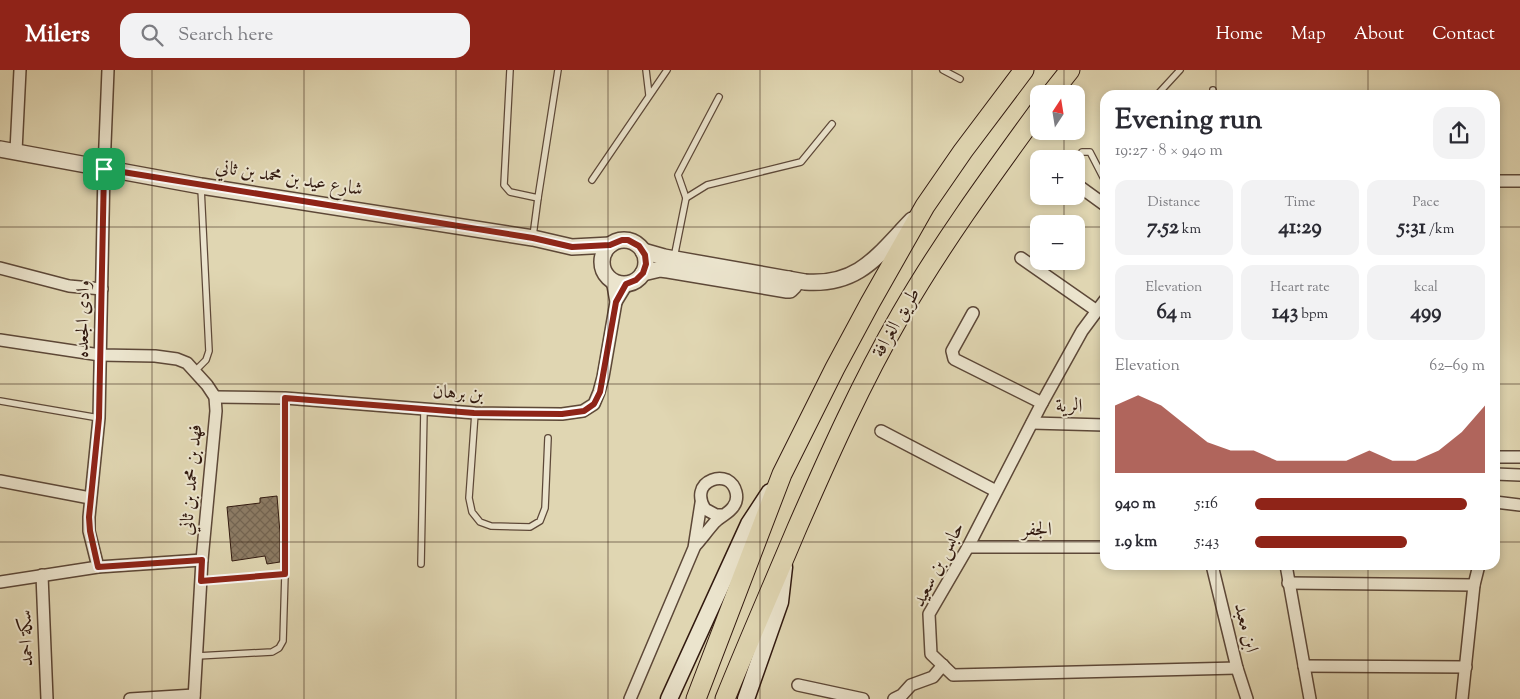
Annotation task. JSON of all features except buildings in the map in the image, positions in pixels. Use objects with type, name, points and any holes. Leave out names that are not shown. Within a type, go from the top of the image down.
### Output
[{"type":"highway","name":"طريق الغرافة","points":[[696,699],[782,474],[808,419],[924,206],[968,143],[1024,70]]},
{"type":"highway","points":[[1058,85],[1070,70]]},
{"type":"highway","name":"طريق الغرافة","points":[[725,699],[820,476],[869,372],[923,278],[981,189],[1030,122]]},
{"type":"main road","name":"طريق الغرافة","points":[[669,699],[749,524],[782,474]]},
{"type":"main road","name":"طريق الغرافة","points":[[746,699],[780,602],[786,554]]},
{"type":"street","points":[[16,151],[20,70]]},
{"type":"street","name":"وادى الجعده","points":[[98,567],[90,531],[90,498],[99,418],[108,70]]},
{"type":"street","name":"شارع عيد بن محمد بن ثاني","points":[[0,149],[201,186],[533,238],[572,247],[610,245]]},
{"type":"street","points":[[1500,181],[1520,181]]},
{"type":"street","points":[[1085,191],[1100,201]]},
{"type":"street","points":[[643,251],[789,279],[820,283],[848,277],[859,272],[884,249],[924,206]]},
{"type":"street","points":[[643,273],[646,264],[643,251],[639,246],[628,240],[622,240],[610,245],[604,254],[602,264],[604,270],[619,282],[636,280],[643,273],[652,270],[668,270],[787,290],[794,286],[794,282],[789,279]]},
{"type":"street","name":"شارع عيد بن محمد بن ثاني","points":[[572,247],[602,264]]},
{"type":"street","points":[[1021,258],[1097,310]]},
{"type":"street","points":[[0,268],[69,286],[102,289]]},
{"type":"street","name":"بن برهان","points":[[215,396],[285,398],[474,413],[562,414],[584,411],[594,404],[600,392],[619,282]]},
{"type":"street","name":"حابس بن سعيد","points":[[943,665],[931,654],[929,614],[968,547],[1042,403],[1082,331],[1100,306]]},
{"type":"street","points":[[973,313],[952,351],[954,359],[1042,403]]},
{"type":"street","points":[[0,340],[100,355],[171,357],[187,363],[215,396]]},
{"type":"street","name":"فهد بن محمد بن ثاني","points":[[194,697],[202,560],[215,426],[215,396]]},
{"type":"street","name":"الرية","points":[[1032,423],[1100,425]]},
{"type":"street","points":[[881,431],[996,491]]},
{"type":"street","points":[[1500,457],[1520,457]]},
{"type":"street","points":[[1500,474],[1520,475]]},
{"type":"street","points":[[630,699],[694,548],[701,504],[701,490],[710,480],[724,479],[730,482],[737,494],[734,507],[723,515],[694,548]]},
{"type":"street","points":[[0,481],[90,498]]},
{"type":"street","points":[[1500,503],[1520,506]]},
{"type":"street","points":[[701,504],[710,513],[723,515]]},
{"type":"street","name":"الجفر","points":[[968,547],[1100,547]]},
{"type":"street","points":[[0,582],[98,567],[202,560]]},
{"type":"street","name":"ابن معبد","points":[[1213,570],[1237,668],[1247,699]]},
{"type":"street","points":[[1287,570],[1310,699]]},
{"type":"street","points":[[1462,699],[1474,585],[1473,570]]},
{"type":"street","points":[[1474,585],[1478,570]]},
{"type":"street","name":"سكة احمد","points":[[42,575],[47,699]]},
{"type":"street","points":[[1288,583],[1474,585]]},
{"type":"street","points":[[894,699],[911,685],[933,677],[943,665],[953,675],[1237,668]]},
{"type":"street","points":[[1304,666],[1466,667]]},
{"type":"street","points":[[798,685],[864,699]]},
{"type":"street","points":[[130,699],[194,697]]},
{"type":"lane","points":[[510,70],[504,185],[510,192],[538,198]]},
{"type":"lane","points":[[533,238],[558,70]]},
{"type":"lane","points":[[646,70],[649,96]]},
{"type":"lane","points":[[592,180],[666,70]]},
{"type":"lane","points":[[943,70],[960,80]]},
{"type":"lane","points":[[1162,90],[1180,70]]},
{"type":"lane","points":[[674,258],[686,198],[678,175],[719,97]]},
{"type":"lane","points":[[686,198],[707,186],[801,162],[832,124]]},
{"type":"lane","points":[[1085,151],[1090,152],[1100,171]]},
{"type":"lane","points":[[195,371],[206,360],[209,351],[201,186]]},
{"type":"lane","points":[[197,656],[272,652],[279,648],[283,641],[285,398]]},
{"type":"lane","points":[[0,400],[99,418]]},
{"type":"lane","points":[[421,564],[424,410]]},
{"type":"lane","points":[[474,413],[469,498],[472,512],[480,522],[491,526],[530,527],[540,521],[545,508],[548,438]]},
{"type":"lane","points":[[201,581],[285,574]]},
{"type":"route","points":[[104,169],[533,238],[572,247],[610,245],[622,240],[628,240],[634,242],[643,251],[646,264],[640,277],[626,284],[616,302],[600,392],[594,404],[584,411],[562,414],[474,413],[285,398],[285,574],[201,581],[202,560],[98,567],[89,517],[99,418],[104,169]]}]
